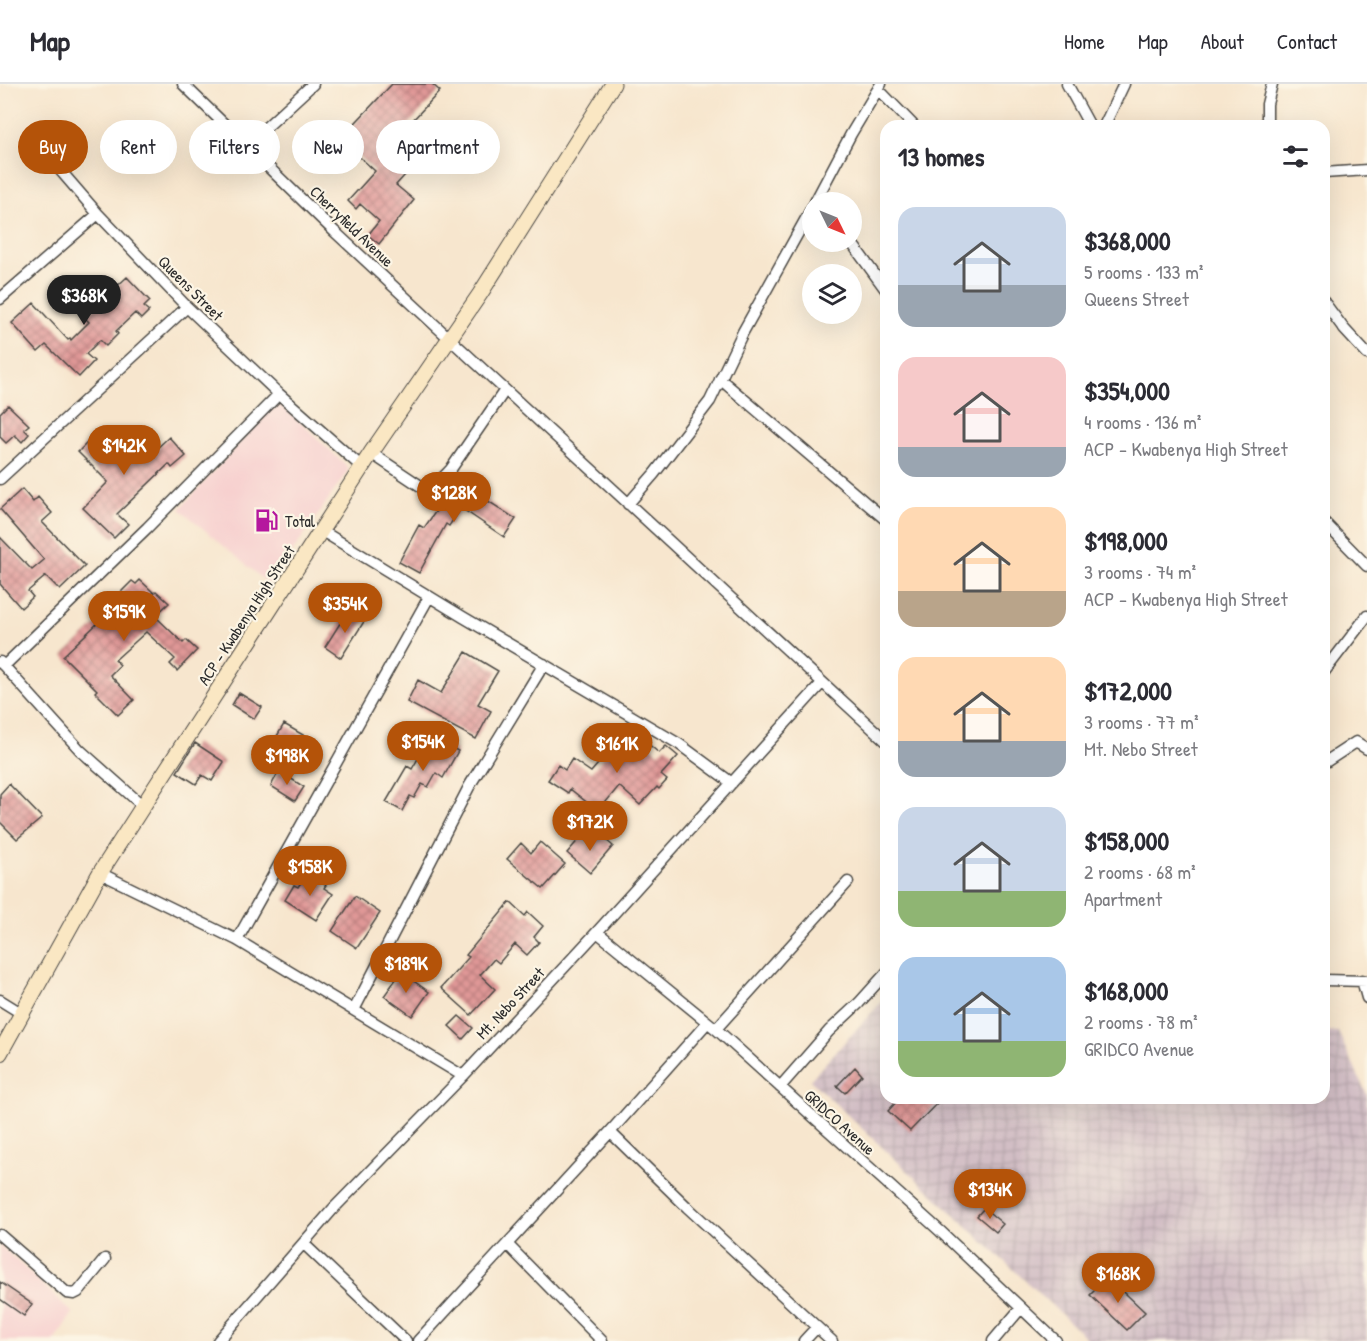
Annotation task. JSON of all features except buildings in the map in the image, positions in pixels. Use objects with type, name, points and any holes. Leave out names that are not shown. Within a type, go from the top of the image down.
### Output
[{"type":"main road","name":"ACP - Kwabenya High Street","points":[[0,1053],[100,873],[142,806],[371,453],[450,339],[614,84]]},
{"type":"street","name":"Cherryfield Avenue","points":[[183,84],[221,120]]},
{"type":"street","points":[[274,120],[313,84]]},
{"type":"street","points":[[1067,84],[1087,120]]},
{"type":"street","points":[[1107,120],[1124,84]]},
{"type":"street","points":[[1267,120],[1267,104],[1272,84]]},
{"type":"street","points":[[821,192],[879,86],[909,120]]},
{"type":"street","points":[[1330,173],[1367,170]]},
{"type":"street","name":"Queens Street","points":[[64,174],[187,307],[279,394],[363,468]]},
{"type":"street","name":"Cherryfield Avenue","points":[[276,174],[450,339],[880,736]]},
{"type":"street","points":[[0,299],[99,214]]},
{"type":"street","points":[[628,504],[699,418],[710,401],[802,226]]},
{"type":"street","points":[[858,252],[880,282]]},
{"type":"street","points":[[0,479],[187,307]]},
{"type":"street","points":[[1330,310],[1367,354]]},
{"type":"street","points":[[720,379],[880,515]]},
{"type":"street","points":[[371,453],[422,487],[434,485],[451,469],[505,390]]},
{"type":"street","points":[[142,806],[80,750],[2,664],[147,528],[279,394]]},
{"type":"street","points":[[1330,528],[1367,566]]},
{"type":"street","points":[[322,531],[429,597],[679,744],[732,783]]},
{"type":"street","points":[[237,940],[429,597]]},
{"type":"street","points":[[1330,664],[1367,616]]},
{"type":"street","points":[[354,1010],[470,784],[544,664]]},
{"type":"street","name":"Mt. Nebo Street","points":[[218,1341],[333,1209],[463,1076],[597,932],[822,683]]},
{"type":"street","points":[[1330,759],[1356,742],[1367,749]]},
{"type":"street","points":[[100,873],[237,940],[463,1076]]},
{"type":"street","points":[[418,1341],[610,1132],[848,882]]},
{"type":"street","name":"GRIDCO Avenue","points":[[597,932],[712,1026],[940,1231],[1056,1341]]},
{"type":"street","points":[[780,1087],[829,1031],[880,980]]},
{"type":"street","points":[[1330,980],[1364,981],[1367,998]]},
{"type":"street","points":[[0,1000],[21,1013]]},
{"type":"street","points":[[610,1132],[687,1208],[832,1341]]},
{"type":"street","points":[[0,1235],[67,1293],[78,1292],[105,1259]]},
{"type":"street","points":[[304,1244],[406,1341]]},
{"type":"street","points":[[507,1244],[602,1341]]},
{"type":"street","points":[[993,1341],[1021,1308]]},
{"type":"street","points":[[804,1341],[817,1327]]},
{"type":"shaded area","points":[[278,400],[349,469],[270,585],[180,509]]},
{"type":"shaded area","points":[[880,1004],[880,1104],[1330,1104],[1330,1031],[1338,1032],[1367,1095],[1367,1341],[1090,1341],[810,1080]]},
{"type":"shaded area","points":[[0,1245],[73,1313],[54,1341],[0,1341]]},
{"type":"place","name":"Total","points":[[267,521]]}]
